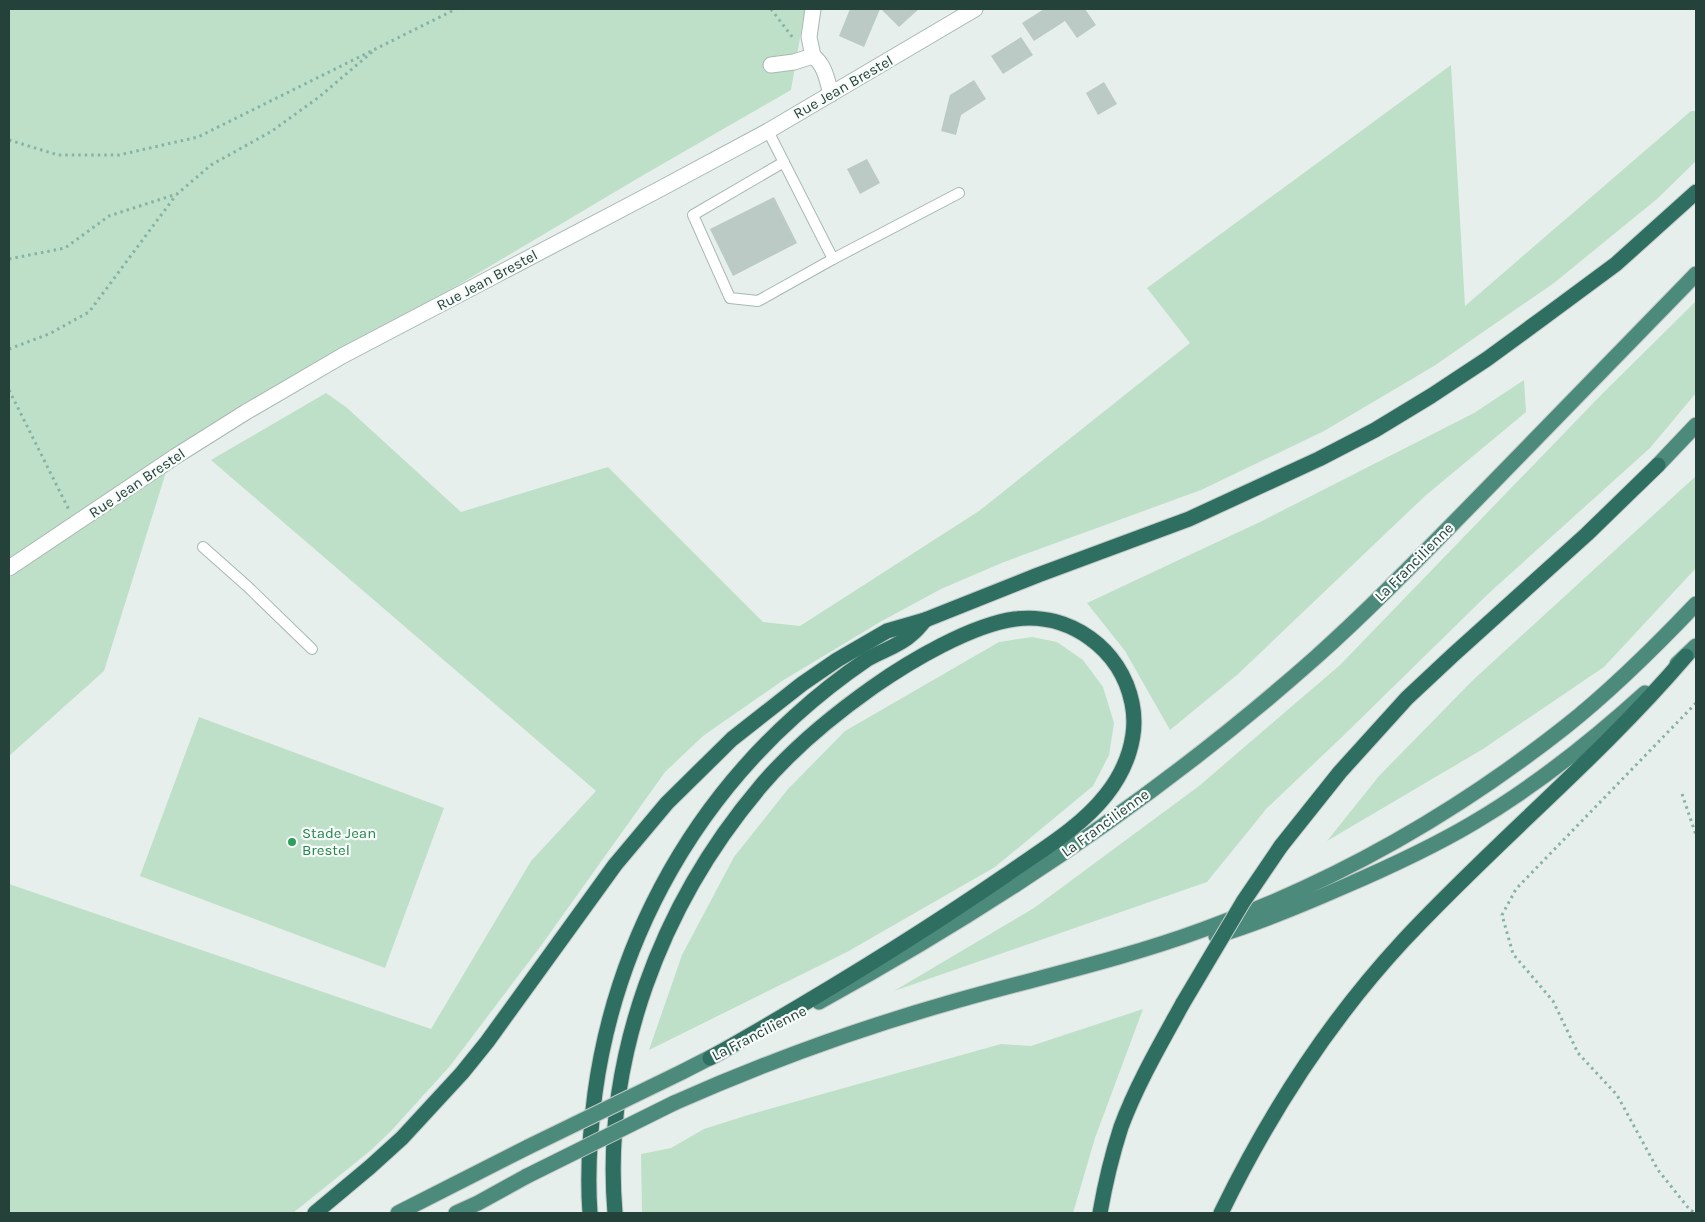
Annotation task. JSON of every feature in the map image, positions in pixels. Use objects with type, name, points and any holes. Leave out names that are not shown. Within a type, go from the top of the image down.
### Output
[{"type":"highway","points":[[315,1213],[402,1138],[462,1073],[487,1042],[615,865],[700,769],[766,710],[837,660],[887,631],[925,620],[1038,575],[1189,519],[1319,460],[1375,430],[1479,365],[1616,264],[1696,192]]},
{"type":"highway","name":"La Francilienne","points":[[398,1213],[710,1058],[893,962],[962,921],[1106,824],[1215,742],[1316,657],[1376,602],[1696,274]]},
{"type":"highway","points":[[1100,1213],[1110,1165],[1122,1126],[1138,1088],[1183,1003],[1243,902],[1281,846],[1340,772],[1407,698],[1587,534],[1696,425]]},
{"type":"highway","name":"La Francilienne","points":[[456,1213],[674,1103],[729,1079],[864,1029],[950,1002],[1123,956],[1231,919],[1348,867],[1418,828],[1498,777],[1565,727],[1657,645],[1696,604]]},
{"type":"highway","points":[[615,1213],[614,1165],[621,1087],[634,1019],[644,988],[667,934],[695,878],[724,834],[761,785],[815,733],[882,681],[930,652],[988,626],[1020,619],[1041,618],[1055,620],[1084,633],[1105,651],[1122,675],[1128,689],[1133,706],[1132,742],[1119,777],[1105,797],[1090,813],[1058,839],[982,891],[810,1000],[710,1058]]},
{"type":"highway","points":[[590,1213],[591,1123],[604,1041],[622,976],[647,914],[663,882],[711,807],[760,748],[825,690],[868,659],[911,636],[925,620]]},
{"type":"highway","points":[[1047,977],[1178,948],[1239,929],[1314,900],[1432,846],[1504,804],[1553,768],[1633,704],[1691,651]]},
{"type":"highway","points":[[1222,1213],[1256,1146],[1293,1082],[1334,1024],[1372,976],[1445,898],[1596,754],[1691,651]]},
{"type":"street","points":[[813,9],[809,37],[812,51],[824,69],[831,94]]},
{"type":"street","name":"Rue Jean Brestel","points":[[9,568],[184,451],[342,356],[652,194],[768,131],[975,9]]},
{"type":"street","points":[[771,65],[794,62],[812,51]]},
{"type":"lane","points":[[768,131],[833,259]]},
{"type":"lane","points":[[784,162],[693,215],[730,298],[758,301],[959,193]]},
{"type":"lane","points":[[203,547],[248,586],[312,650]]},
{"type":"path","points":[[9,140],[58,154],[119,155],[198,137],[456,9]]},
{"type":"path","points":[[771,9],[793,37],[812,51]]},
{"type":"path","points":[[9,349],[49,334],[89,312],[177,194],[211,165],[280,126],[319,97],[376,48]]},
{"type":"path","points":[[9,259],[65,248],[109,216],[177,194]]},
{"type":"path","points":[[9,390],[75,524]]},
{"type":"path","points":[[1696,703],[1516,889],[1502,915],[1513,954],[1553,1001],[1578,1053],[1617,1094],[1658,1170],[1690,1210],[1696,1213]]},
{"type":"path","points":[[1682,794],[1696,835]]},
{"type":"green space","points":[[9,9],[805,9],[791,90],[640,177],[171,456],[104,671],[9,756]]},
{"type":"green space","points":[[1451,65],[1465,306],[1691,111],[1696,111],[1696,161],[1657,199],[1554,283],[1434,366],[1324,431],[1201,490],[1004,562],[941,589],[880,622],[782,681],[703,736],[665,772],[540,947],[450,1066],[391,1131],[370,1151],[293,1213],[9,1213],[9,884],[431,1029],[531,861],[596,791],[211,460],[326,393],[346,407],[461,512],[608,467],[763,622],[800,626],[979,511],[1190,343],[1147,288]]},
{"type":"green space","points":[[1696,301],[1696,393],[1650,448],[1488,594],[1267,808],[1207,882],[894,991],[1034,908],[1199,786],[1340,665],[1600,396]]},
{"type":"green space","points":[[1524,380],[1526,412],[1425,496],[1237,675],[1170,730],[1125,651],[1087,603],[1262,521],[1474,413]]},
{"type":"green space","points":[[1696,476],[1696,568],[1604,667],[1483,749],[1327,841],[1379,776],[1472,681]]},
{"type":"green space","points":[[1032,637],[1057,642],[1083,660],[1103,687],[1114,723],[1109,755],[1093,786],[995,867],[847,952],[649,1050],[682,955],[734,857],[788,789],[845,731],[999,642]]},
{"type":"green space","name":"Stade Jean Brestel","points":[[199,717],[444,808],[385,968],[140,876]]},
{"type":"green space","points":[[1143,1009],[1095,1138],[1073,1213],[642,1213],[641,1154],[671,1148],[704,1129],[748,1115],[1001,1044],[1031,1046]]},
{"type":"building","points":[[850,9],[880,9],[864,47],[839,36]]},
{"type":"building","points":[[881,9],[919,9],[899,27]]},
{"type":"building","points":[[1044,9],[1085,9],[1096,25],[1077,38],[1065,21],[1034,41],[1022,23]]},
{"type":"building","points":[[1021,37],[1033,55],[1003,74],[991,56]]},
{"type":"building","points":[[974,80],[986,99],[961,115],[956,135],[941,131],[950,95]]},
{"type":"building","points":[[1104,82],[1117,104],[1098,115],[1086,93]]},
{"type":"building","points":[[867,159],[880,183],[860,194],[847,169]]},
{"type":"building","points":[[774,197],[797,243],[733,276],[710,229]]},
{"type":"place","name":"Stade Jean Brestel","points":[[292,842]]}]
